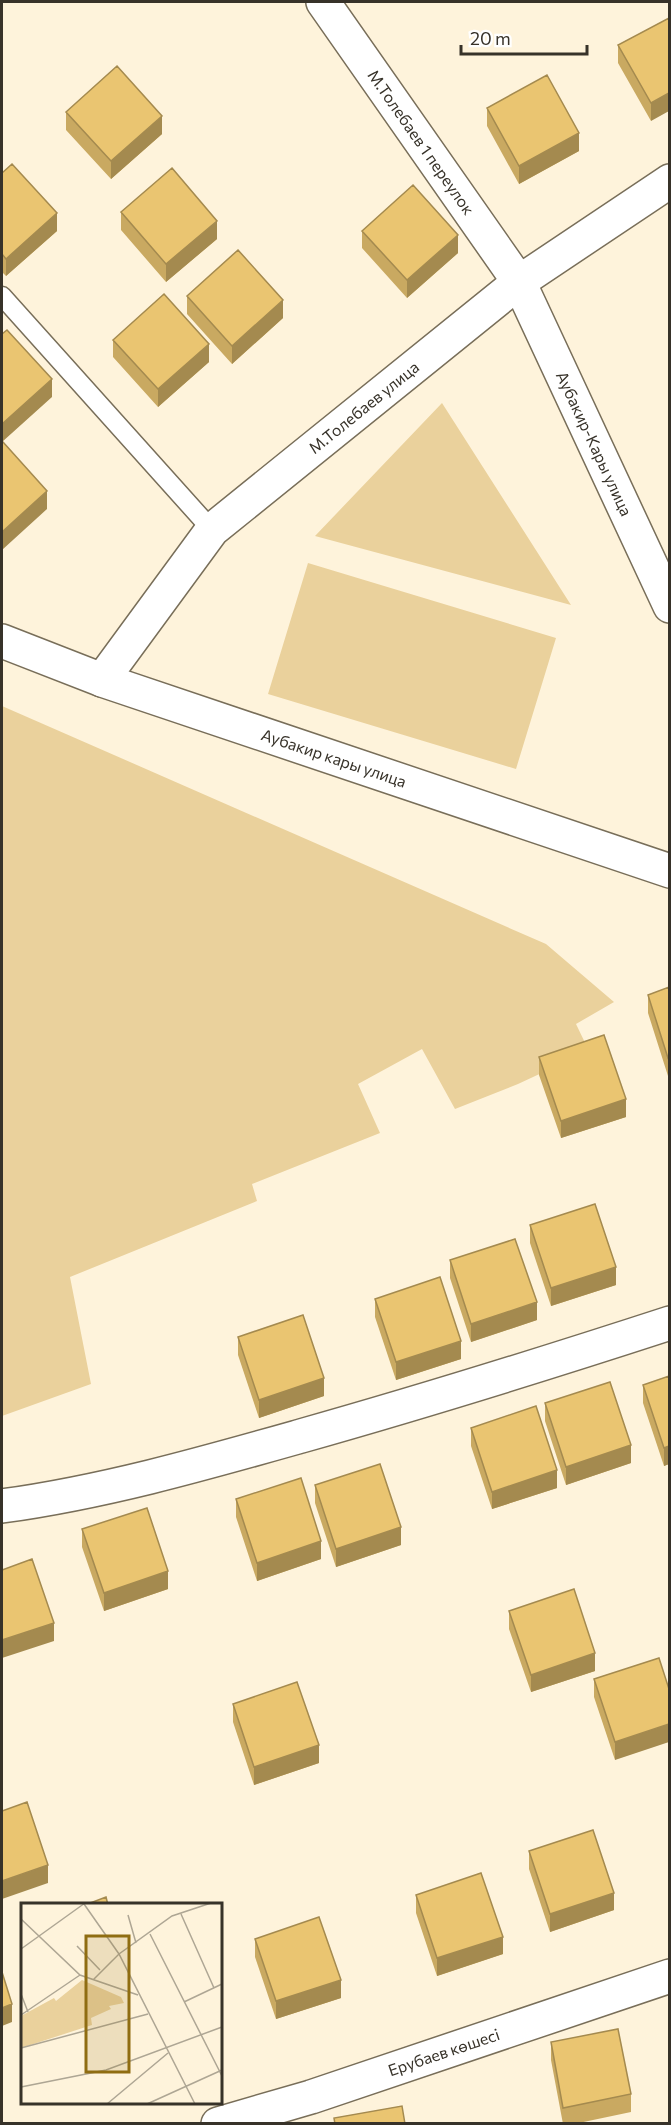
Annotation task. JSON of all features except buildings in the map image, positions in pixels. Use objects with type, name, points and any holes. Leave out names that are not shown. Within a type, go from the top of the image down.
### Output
[{"type":"street","name":"М.Толебаев 1 переулок","points":[[323,2],[519,282]]},
{"type":"street","name":"М.Толебаев улица","points":[[102,680],[212,530],[519,282],[669,181]]},
{"type":"street","name":"Аубакир-Кары улица","points":[[519,282],[669,606]]},
{"type":"street","name":"Аубакир кары улица","points":[[2,641],[102,680],[669,871]]},
{"type":"street","points":[[2,1506],[54,1499],[174,1472],[483,1384],[669,1323]]},
{"type":"street","name":"Ерубаев көшесі","points":[[218,2124],[311,2097],[669,1976]]},
{"type":"lane","points":[[2,296],[212,530]]},
{"type":"shaded area","points":[[442,403],[571,605],[315,536]]},
{"type":"shaded area","points":[[308,563],[556,638],[516,769],[268,694]]},
{"type":"shaded area","points":[[2,706],[546,944],[614,1002],[576,1024],[589,1051],[518,1084],[455,1109],[422,1049],[358,1084],[380,1133],[252,1184],[257,1201],[70,1277],[91,1384],[2,1416]]}]
